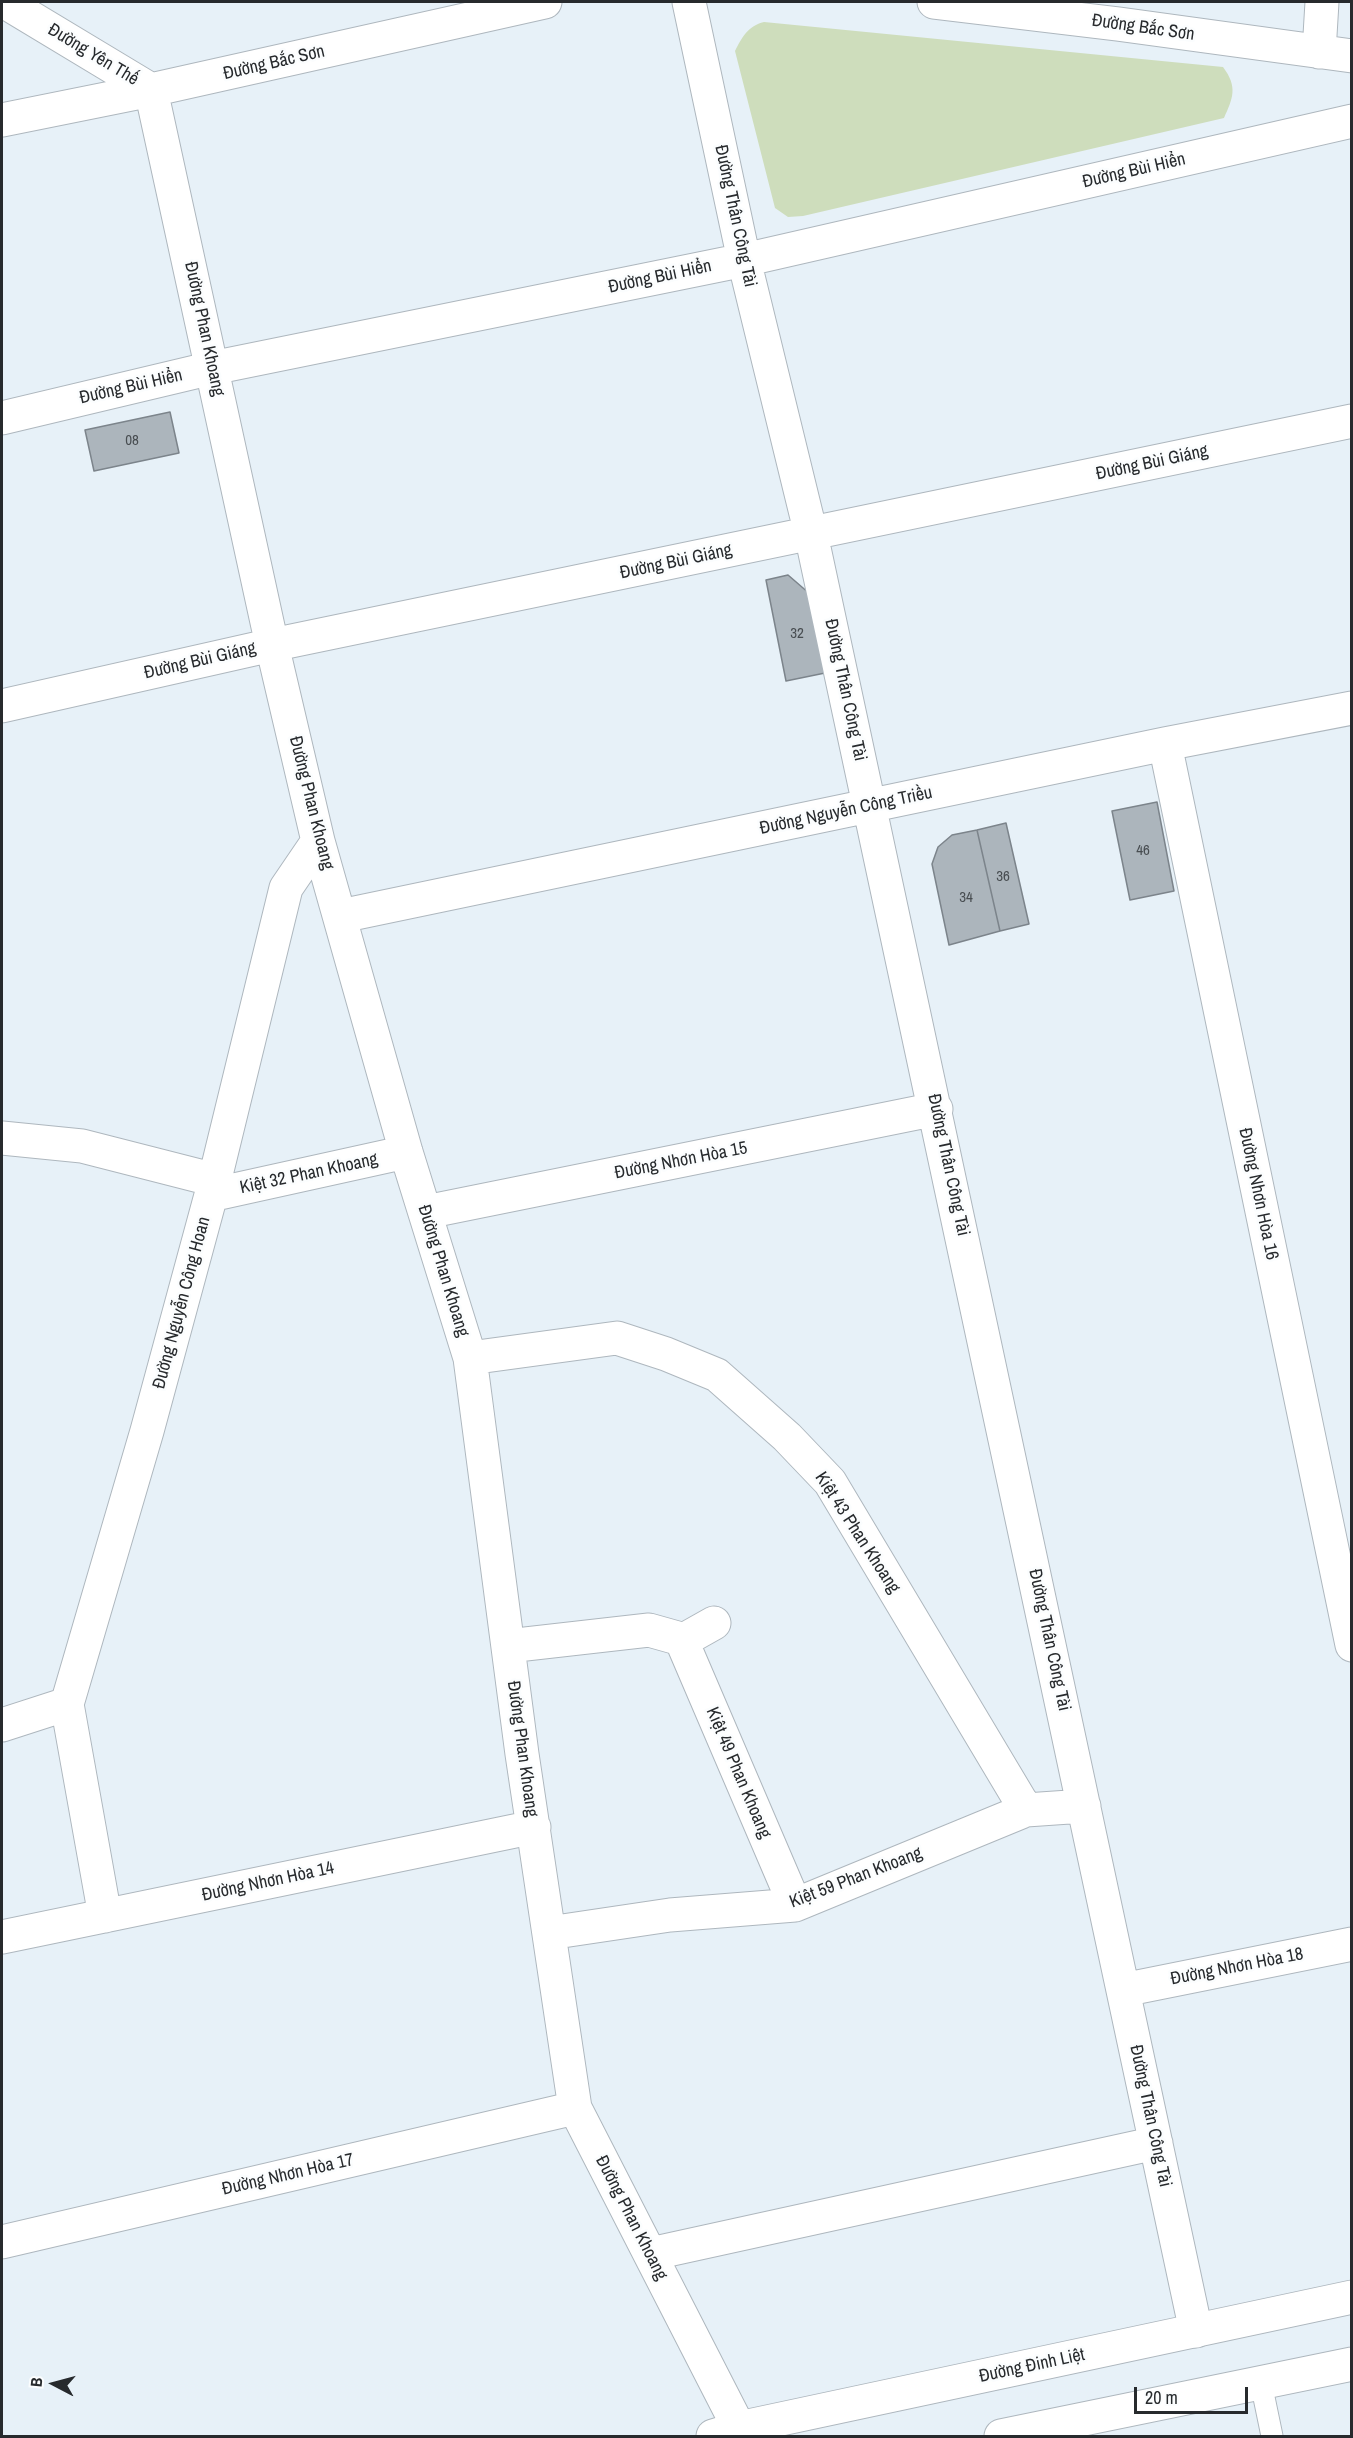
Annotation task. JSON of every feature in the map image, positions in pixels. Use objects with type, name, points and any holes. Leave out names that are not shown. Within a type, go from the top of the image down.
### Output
[{"type":"street","name":"Đường Yên Thế","points":[[5,2],[152,90]]},
{"type":"street","name":"Đường Bắc Sơn","points":[[2,120],[152,90],[545,2]]},
{"type":"street","name":"Đường Thân Công Tài","points":[[689,2],[744,260],[812,534],[1196,2331]]},
{"type":"street","name":"Đường Bắc Sơn","points":[[934,2],[1047,8],[1352,56]]},
{"type":"street","points":[[1319,52],[1322,2]]},
{"type":"street","name":"Đường Phan Khoang","points":[[152,90],[272,645],[318,840],[406,1152],[470,1358],[508,1646],[575,2108],[650,2254],[731,2434]]},
{"type":"street","name":"Đường Bùi Hiển","points":[[2,418],[212,368],[744,260],[1352,122]]},
{"type":"street","name":"Đường Bùi Giáng","points":[[2,706],[272,645],[1352,421]]},
{"type":"street","name":"Đường Nguyễn Công Triều","points":[[341,916],[1166,744],[1352,708]]},
{"type":"street","name":"Đường Nhơn Hòa 16","points":[[1166,744],[1352,1645]]},
{"type":"street","name":"Đường Nguyễn Công Hoan","points":[[67,1704],[147,1431],[213,1188],[286,888],[318,840]]},
{"type":"street","name":"Đường Nhơn Hòa 15","points":[[426,1212],[936,1109]]},
{"type":"street","points":[[2,1138],[91,1148],[213,1188]]},
{"type":"street","name":"Kiệt 32 Phan Khoang","points":[[213,1188],[406,1152]]},
{"type":"street","name":"Kiệt 43 Phan Khoang","points":[[470,1358],[617,1338],[666,1354],[717,1375],[787,1437],[830,1482],[1026,1810]]},
{"type":"street","points":[[508,1646],[649,1630],[682,1641],[714,1623]]},
{"type":"street","name":"Kiệt 49 Phan Khoang","points":[[682,1641],[795,1905]]},
{"type":"street","points":[[2,1725],[67,1704],[105,1916]]},
{"type":"street","name":"Kiệt 59 Phan Khoang","points":[[549,1933],[670,1915],[795,1905],[1026,1810],[1084,1806]]},
{"type":"street","name":"Đường Nhơn Hòa 14","points":[[2,1937],[534,1827]]},
{"type":"street","name":"Đường Nhơn Hòa 18","points":[[1123,1990],[1352,1944]]},
{"type":"street","name":"Đường Nhơn Hòa 17","points":[[2,2242],[575,2108]]},
{"type":"street","points":[[650,2254],[1156,2143]]},
{"type":"street","name":"Đường Đinh Liệt","points":[[731,2434],[1352,2297]]},
{"type":"street","points":[[1000,2436],[1352,2364]]},
{"type":"lane","points":[[1261,2383],[1272,2436]]},
{"type":"green space","points":[[764,22],[1223,67],[1231,81],[1232,98],[1224,118],[803,216],[788,217],[775,208],[735,51],[746,33],[754,26]]},
{"type":"building","points":[[170,412],[179,453],[94,471],[85,430]]},
{"type":"building","points":[[788,575],[810,594],[825,673],[786,681],[766,580]]},
{"type":"building","points":[[1157,802],[1174,891],[1130,900],[1112,811]]},
{"type":"building","points":[[1006,823],[1029,924],[1000,931],[977,830]]},
{"type":"building","points":[[977,830],[1000,931],[949,945],[932,864],[938,847],[952,835]]}]
